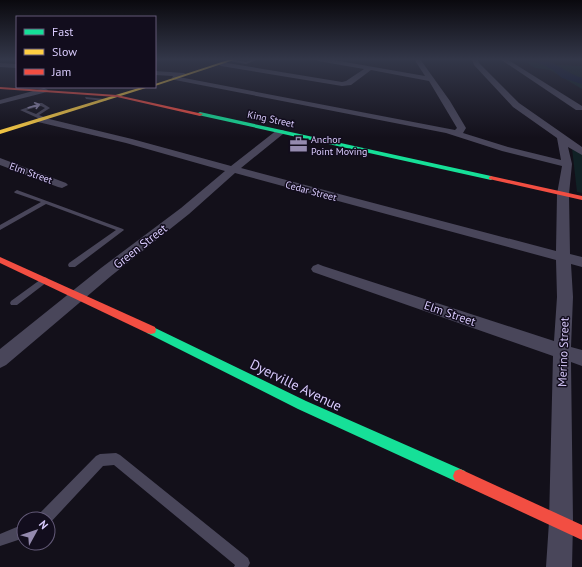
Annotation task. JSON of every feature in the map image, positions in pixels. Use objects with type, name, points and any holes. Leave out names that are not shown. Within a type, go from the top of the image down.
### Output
[{"type":"street","points":[[213,85],[458,133],[505,149],[567,164]]},
{"type":"street","points":[[435,85],[462,128],[458,133]]},
{"type":"street","points":[[499,85],[516,105],[582,152]]},
{"type":"street","points":[[545,85],[580,108]]},
{"type":"street","name":"King Street","points":[[0,88],[117,96],[582,198]]},
{"type":"street","points":[[0,132],[41,118],[144,88]]},
{"type":"street","points":[[0,102],[44,90]]},
{"type":"street","name":"Cedar Street","points":[[41,118],[582,262]]},
{"type":"street","name":"Green Street","points":[[0,360],[78,295],[185,211],[256,150],[280,132]]},
{"type":"street","name":"Merino Street","points":[[559,567],[561,522],[562,351],[565,297],[563,258],[563,194],[567,164],[561,137]]},
{"type":"street","name":"Elm Street","points":[[0,161],[62,185]]},
{"type":"street","name":"Dyerville Avenue","points":[[0,260],[183,344],[302,405],[561,522],[582,533]]},
{"type":"street","name":"Elm Street","points":[[318,269],[582,358]]},
{"type":"lane","points":[[86,98],[105,100]]},
{"type":"lane","points":[[41,104],[48,108],[41,118],[34,115],[22,110],[41,104]]},
{"type":"lane","points":[[17,192],[121,230],[72,265]]},
{"type":"lane","points":[[0,228],[46,202]]},
{"type":"lane","points":[[14,303],[44,280]]},
{"type":"lane","points":[[52,511],[100,460],[116,460],[243,563],[241,567]]},
{"type":"lane","points":[[0,540],[16,535]]},
{"type":"shaded area","points":[[576,85],[582,85],[582,89]]},
{"type":"shaded area","points":[[572,148],[582,154],[582,193],[577,192]]},
{"type":"traffic: fast","points":[[200,114],[491,178]]},
{"type":"traffic: fast","points":[[151,330],[302,405],[460,476]]},
{"type":"traffic: slow","points":[[0,132],[144,88]]},
{"type":"traffic: jam","points":[[0,88],[117,96],[200,114]]},
{"type":"traffic: jam","points":[[491,178],[582,198]]},
{"type":"traffic: jam","points":[[0,260],[151,330]]},
{"type":"traffic: jam","points":[[460,476],[582,533]]},
{"type":"place","name":"Anchor Point Moving","points":[[298,145]]}]
